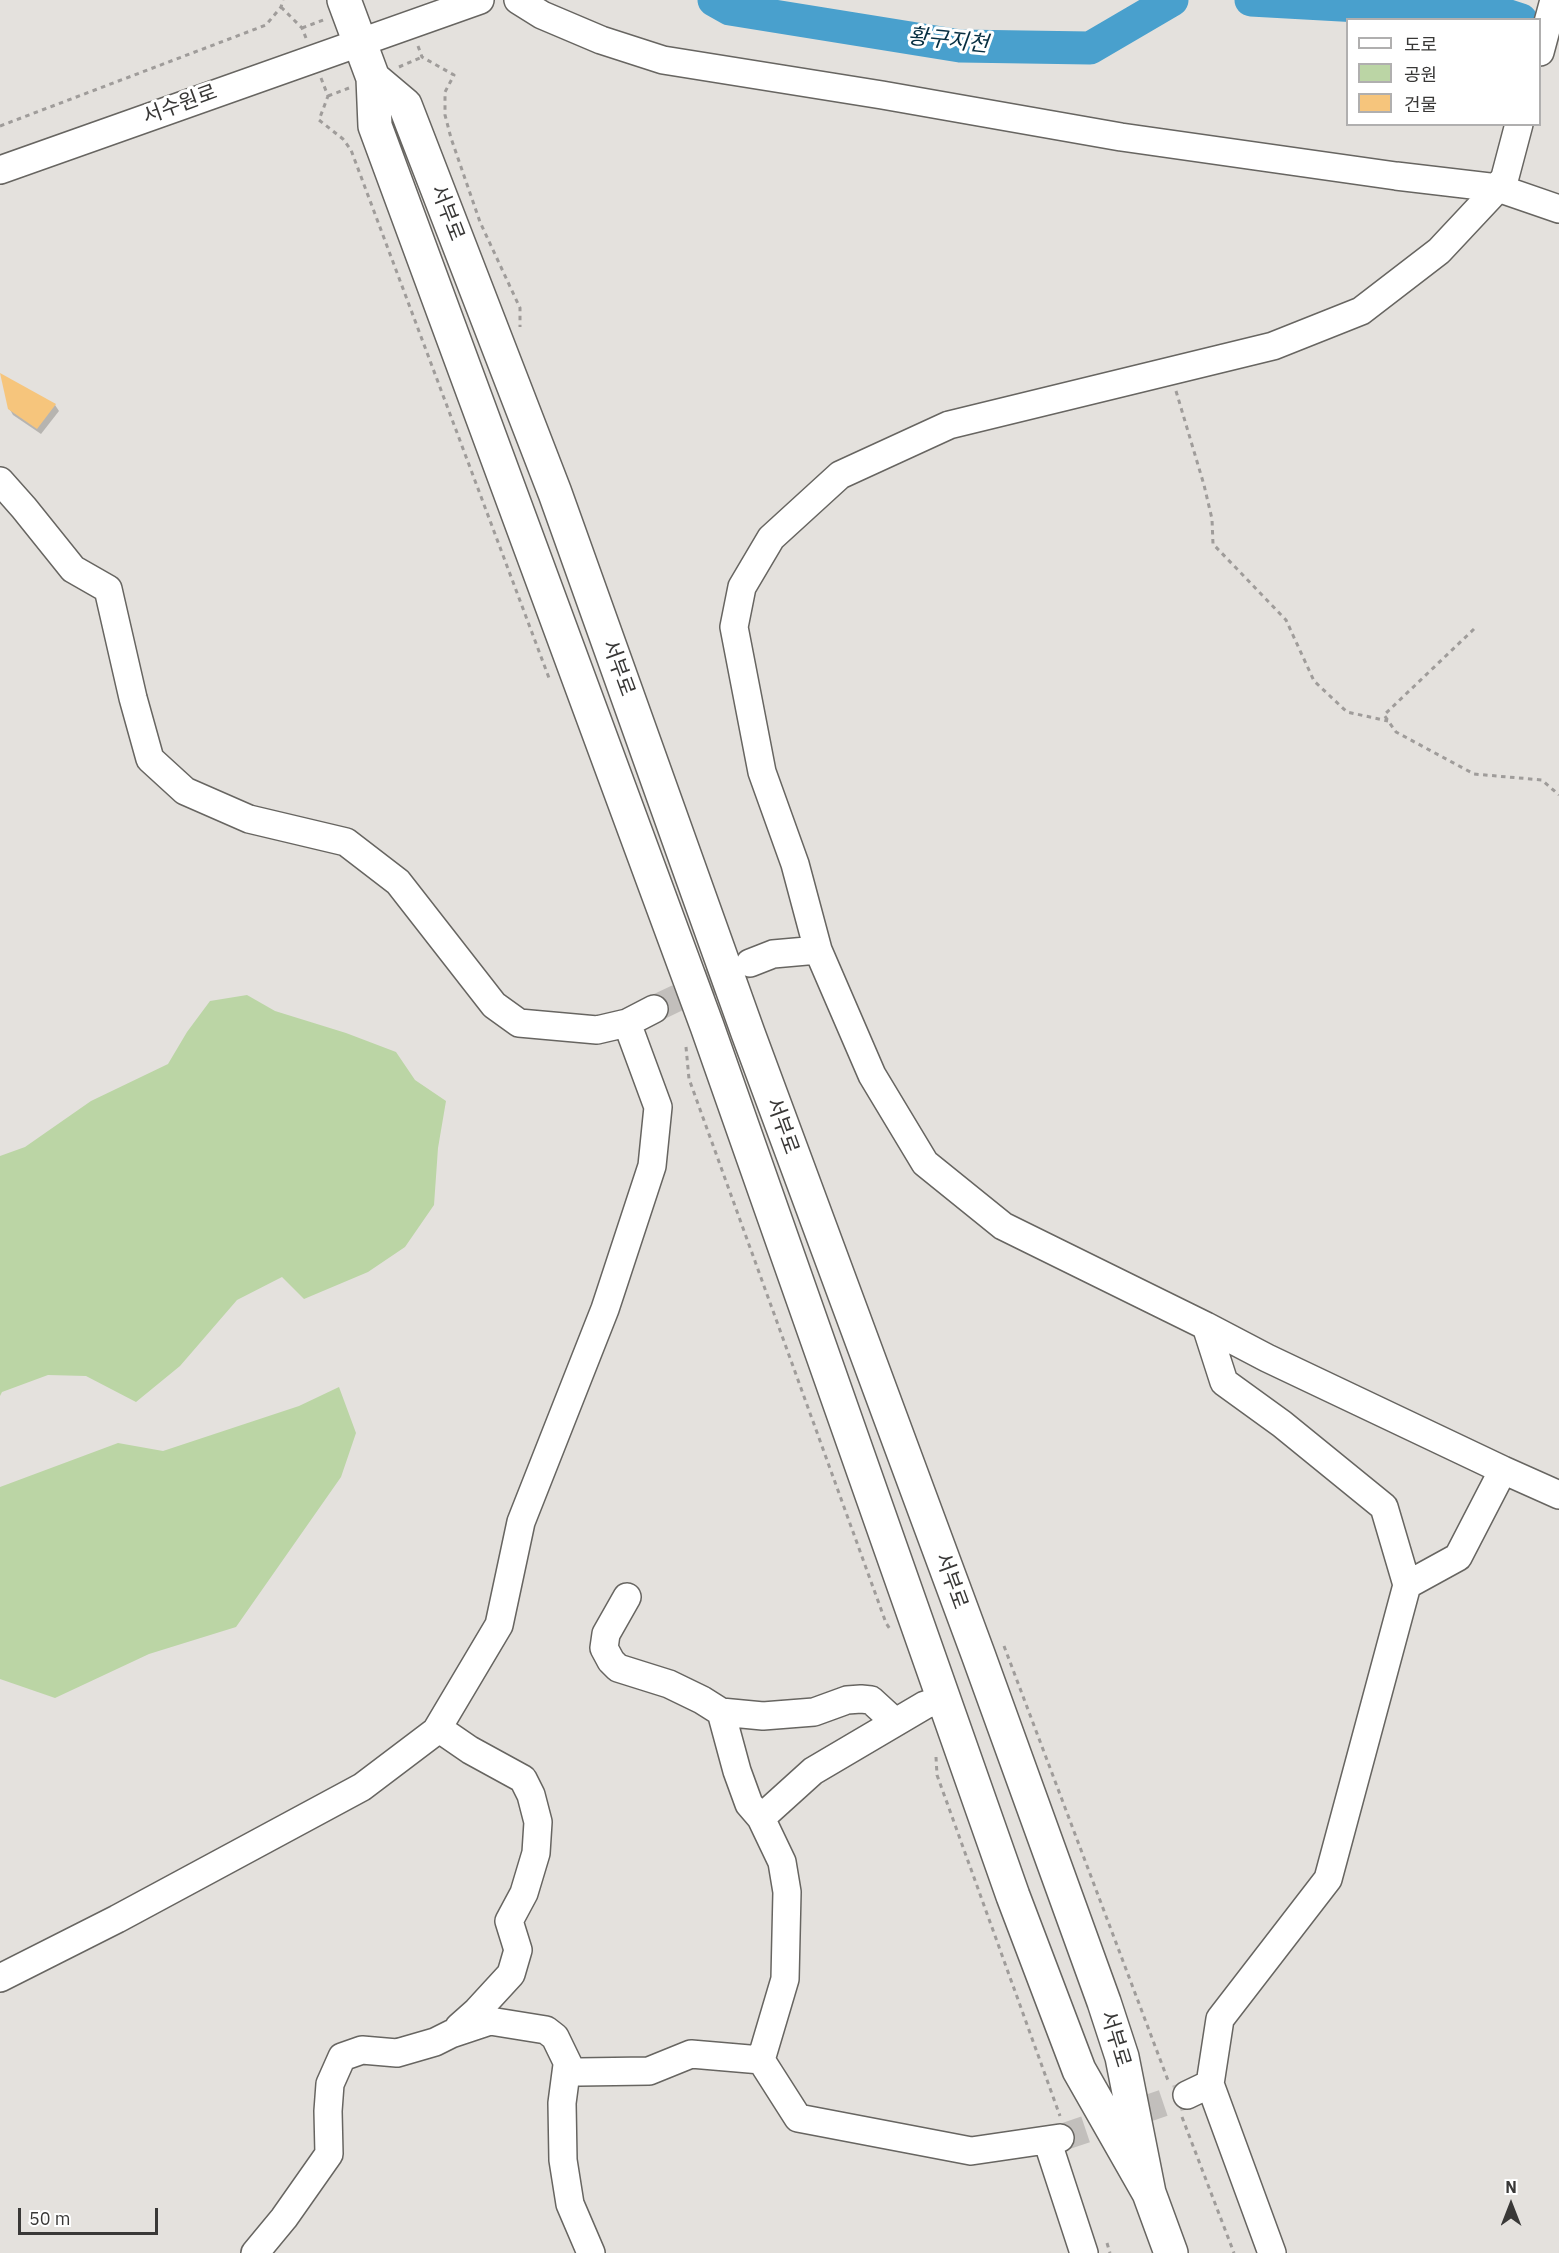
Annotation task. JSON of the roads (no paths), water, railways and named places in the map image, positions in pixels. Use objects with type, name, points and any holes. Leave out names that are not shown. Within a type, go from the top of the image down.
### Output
[{"type":"main road","name":"서부로","points":[[344,0],[372,78],[375,126],[707,1026],[1013,1896],[1079,2070],[1149,2193],[1172,2253]]},
{"type":"main road","name":"서부로","points":[[372,78],[405,105],[555,493],[748,1033],[1104,2002],[1122,2057],[1149,2193]]},
{"type":"street","name":"서수원로","points":[[0,170],[480,0]]},
{"type":"street","points":[[518,0],[542,15],[601,40],[663,60],[1121,137],[1385,174],[1501,182],[1559,209]]},
{"type":"street","points":[[1541,45],[1554,0]]},
{"type":"street","points":[[1519,126],[1501,182],[1439,251],[1361,311],[1273,346],[949,426],[840,474],[771,538],[742,587],[734,627],[762,772],[795,864],[818,950],[872,1075],[925,1163],[1003,1226],[1267,1358],[1559,1495]]},
{"type":"street","points":[[0,481],[73,569],[108,589],[133,698],[150,759],[185,791],[249,819],[346,842],[398,882],[494,1005],[519,1023],[597,1030],[627,1023],[654,1009]]},
{"type":"street","points":[[750,963],[773,954],[818,950]]},
{"type":"street","points":[[0,1978],[117,1919],[362,1787],[438,1728],[499,1625],[521,1522],[605,1309],[652,1166],[658,1107],[627,1023]]},
{"type":"street","points":[[1206,1326],[1224,1382],[1282,1424],[1384,1507],[1407,1585],[1328,1879],[1220,2019],[1198,2090],[1272,2253]]},
{"type":"street","points":[[1407,1585],[1458,1557],[1503,1470]]},
{"type":"street","points":[[627,1597],[606,1634],[604,1648],[618,1668],[669,1684],[702,1700],[721,1713],[762,1716],[814,1713],[847,1700],[861,1699],[872,1700],[895,1722]]},
{"type":"street","points":[[761,1818],[813,1772],[925,1705],[944,1699]]},
{"type":"street","points":[[721,1713],[749,1804],[761,1818],[782,1862],[787,1892],[785,1979],[761,2060],[798,2118],[971,2151],[1056,2132],[1095,2247]]},
{"type":"street","points":[[438,1728],[471,1750],[523,1779],[531,1795],[538,1822],[536,1853],[524,1893],[509,1921],[518,1950],[511,1974],[477,2011],[451,2034]]},
{"type":"street","points":[[255,2253],[284,2218],[329,2154],[330,2084],[342,2057],[362,2050],[397,2053],[435,2042],[490,2021],[546,2030],[555,2037],[567,2065],[571,2070],[579,2072],[649,2071],[691,2054],[761,2060]]},
{"type":"street","points":[[567,2065],[562,2103],[563,2160],[570,2204],[591,2253]]},
{"type":"waterway","name":"황구지천","points":[[714,0],[730,9],[960,46],[1090,48],[1172,0]]},
{"type":"waterway","name":"황구지천","points":[[1251,0],[1503,14],[1515,18]]},
{"type":"tunnel","points":[[654,1009],[744,966]]},
{"type":"tunnel","points":[[1060,2138],[1187,2095]]}]
